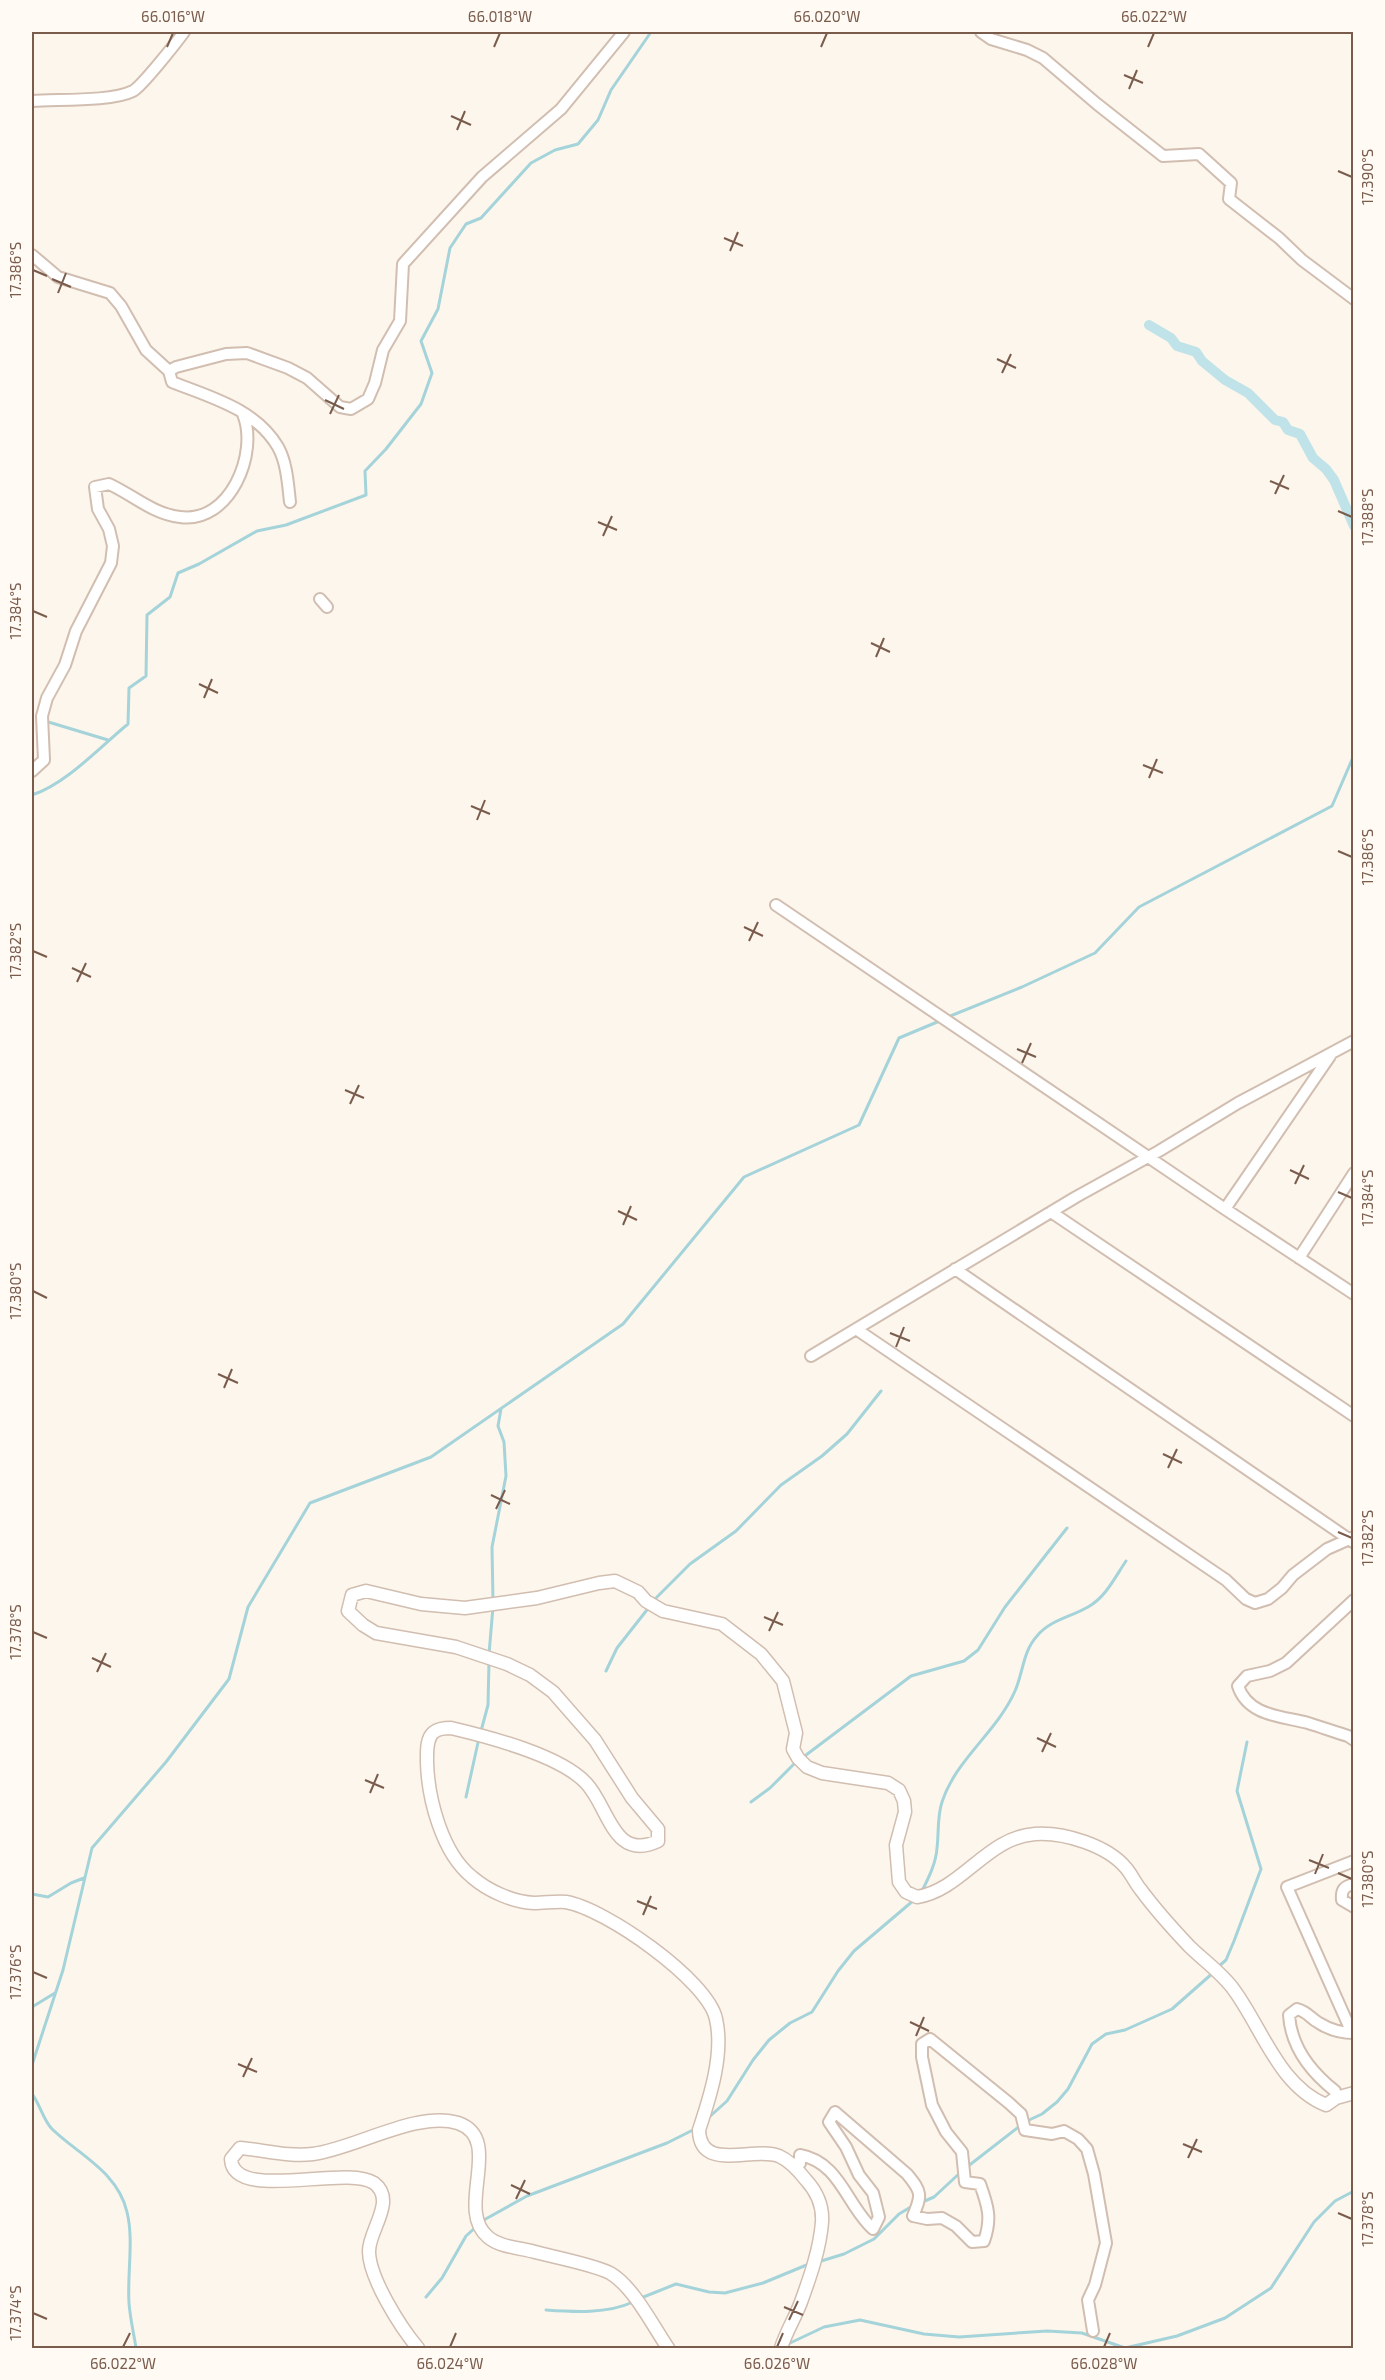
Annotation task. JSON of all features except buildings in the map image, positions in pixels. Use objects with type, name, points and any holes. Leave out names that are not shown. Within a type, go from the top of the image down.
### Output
[{"type":"street","points":[[32,101],[119,95],[134,91],[184,32]]},
{"type":"street","points":[[169,371],[176,367],[226,354],[247,353],[288,368],[307,378],[340,407],[351,409],[368,399],[375,383],[383,350],[400,321],[403,264],[482,177],[561,109],[624,32]]},
{"type":"street","points":[[981,32],[992,39],[1027,50],[1043,58],[1097,105],[1163,156],[1200,154],[1231,183],[1229,198],[1234,204],[1353,299]]},
{"type":"street","points":[[32,255],[58,277],[110,293],[121,306],[146,350],[169,371],[172,382],[221,400],[270,436],[279,449],[290,502]]},
{"type":"street","points":[[32,771],[44,760],[42,716],[47,698],[65,664],[76,631],[111,563],[112,546],[109,529],[98,509],[95,488],[109,484],[151,508],[167,515],[183,518],[200,515],[214,508],[224,500],[241,472],[249,438],[248,426],[243,414]]},
{"type":"street","points":[[776,905],[1353,1294]]},
{"type":"street","points":[[811,1356],[1238,1103],[1353,1041]]},
{"type":"street","points":[[1225,1209],[1330,1055]]},
{"type":"street","points":[[1299,1258],[1353,1173]]},
{"type":"street","points":[[1051,1212],[1353,1416]]},
{"type":"street","points":[[955,1269],[1352,1539]]},
{"type":"street","points":[[856,1329],[1226,1580],[1246,1599],[1255,1603],[1268,1599],[1293,1575],[1327,1549],[1352,1539]]},
{"type":"street","points":[[781,2349],[800,2303],[815,2255],[822,2220],[820,2202],[812,2186],[791,2164],[779,2156],[768,2154],[720,2155],[705,2149],[699,2142],[699,2130],[717,2058],[718,2036],[716,2018],[699,1988],[625,1928],[597,1912],[567,1902],[532,1903],[507,1897],[471,1877],[455,1858],[440,1829],[428,1786],[427,1753],[433,1732],[451,1728],[529,1751],[566,1767],[588,1784],[618,1836],[632,1845],[645,1847],[658,1840],[658,1829],[632,1798],[595,1740],[553,1692],[530,1675],[507,1664],[456,1647],[376,1633],[348,1611],[352,1595],[366,1591],[421,1604],[465,1608],[537,1598],[615,1581],[638,1592],[646,1601],[663,1611],[701,1617],[722,1624],[761,1654],[783,1681],[796,1733],[793,1749],[807,1767],[822,1773],[888,1783],[899,1790],[904,1801],[904,1812],[896,1845],[897,1866],[899,1882],[906,1892],[917,1897],[936,1892],[995,1848],[1013,1838],[1055,1833],[1091,1845],[1125,1866],[1141,1890],[1188,1945],[1232,1987],[1261,2037],[1291,2079],[1311,2099],[1326,2105],[1336,2098],[1353,2093]]},
{"type":"street","points":[[1353,1600],[1286,1663],[1270,1671],[1247,1676],[1238,1686],[1246,1702],[1270,1715],[1306,1723],[1348,1736],[1353,1740]]},
{"type":"street","points":[[1336,2098],[1335,2091],[1316,2075],[1306,2061],[1290,2027],[1289,2015],[1298,2009],[1306,2012],[1317,2022],[1340,2032],[1353,2033],[1287,1887],[1353,1861]]},
{"type":"street","points":[[1353,1884],[1344,1888],[1341,1894],[1342,1900],[1353,1907]]},
{"type":"street","points":[[791,2164],[800,2163],[800,2155],[814,2157],[841,2184],[862,2220],[873,2229],[879,2217],[873,2193],[859,2175],[846,2147],[829,2122],[835,2112],[907,2174],[917,2186],[920,2198],[913,2216],[927,2219],[942,2218],[956,2226],[972,2242],[984,2241],[989,2227],[987,2203],[980,2184],[965,2182],[962,2152],[946,2132],[932,2105],[922,2057],[922,2044],[930,2039],[1009,2103],[1021,2115],[1025,2130],[1052,2134],[1064,2131],[1078,2139],[1087,2149],[1094,2174],[1106,2243],[1095,2285],[1088,2300],[1093,2331]]},
{"type":"street","points":[[418,2349],[397,2319],[370,2261],[369,2250],[383,2207],[380,2189],[366,2180],[349,2177],[268,2180],[244,2178],[232,2167],[231,2158],[240,2148],[311,2154],[402,2126],[441,2121],[459,2123],[470,2130],[479,2144],[475,2195],[477,2221],[489,2238],[610,2273],[627,2288],[668,2349]]},
{"type":"waterway","points":[[32,795],[45,790],[70,774],[128,724],[129,688],[146,676],[147,615],[170,597],[178,573],[199,564],[257,531],[286,525],[366,495],[365,471],[386,449],[421,404],[432,373],[421,341],[438,309],[450,248],[466,224],[481,218],[531,163],[555,150],[578,144],[598,120],[611,90],[651,32]]},
{"type":"waterway","points":[[1149,325],[1171,338],[1177,346],[1196,352],[1202,361],[1225,380],[1248,393],[1275,420],[1283,422],[1288,430],[1300,434],[1313,458],[1326,469],[1334,480],[1354,526]]},
{"type":"waterway","points":[[45,721],[108,740]]},
{"type":"waterway","points":[[948,1017],[1022,987],[1095,953],[1139,907],[1332,806],[1354,755]]},
{"type":"waterway","points":[[32,2065],[63,1970],[92,1848],[166,1762],[229,1679],[248,1607],[310,1503],[431,1457],[623,1324],[744,1177],[859,1125],[899,1038],[942,1020]]},
{"type":"waterway","points":[[654,1600],[690,1564],[736,1531],[781,1485],[822,1456],[847,1434],[881,1391]]},
{"type":"waterway","points":[[493,1601],[492,1547],[506,1476],[504,1442],[498,1426],[501,1409]]},
{"type":"waterway","points":[[802,1758],[911,1676],[964,1661],[978,1650],[1005,1607],[1067,1528]]},
{"type":"waterway","points":[[922,1891],[935,1859],[939,1813],[948,1787],[1007,1706],[1018,1684],[1032,1642],[1048,1626],[1100,1598],[1126,1561]]},
{"type":"waterway","points":[[606,1671],[617,1648],[650,1606]]},
{"type":"waterway","points":[[489,1654],[493,1607]]},
{"type":"waterway","points":[[481,1731],[488,1705],[489,1661]]},
{"type":"waterway","points":[[466,1797],[479,1738]]},
{"type":"waterway","points":[[1218,1967],[1226,1960],[1261,1869],[1237,1791],[1247,1742]]},
{"type":"waterway","points":[[751,1802],[770,1788],[796,1762]]},
{"type":"waterway","points":[[32,1894],[48,1897],[84,1878]]},
{"type":"waterway","points":[[707,2119],[727,2101],[753,2060],[769,2040],[790,2023],[812,2012],[838,1971],[854,1951],[914,1900]]},
{"type":"waterway","points":[[1027,2121],[1042,2114],[1068,2089],[1092,2044],[1106,2034],[1125,2030],[1172,2009],[1214,1972]]},
{"type":"waterway","points":[[32,2007],[55,1993]]},
{"type":"waterway","points":[[32,2094],[52,2129],[96,2165],[115,2186],[122,2198],[129,2223],[129,2303],[136,2348]]},
{"type":"waterway","points":[[967,2167],[1021,2125]]},
{"type":"waterway","points":[[482,2221],[527,2196],[667,2143],[695,2129]]},
{"type":"waterway","points":[[920,2203],[934,2197],[962,2171]]},
{"type":"waterway","points":[[1125,2348],[1177,2336],[1225,2318],[1271,2288],[1314,2222],[1335,2201],[1354,2191]]},
{"type":"waterway","points":[[818,2262],[844,2254],[874,2239],[899,2214],[914,2205]]},
{"type":"waterway","points":[[426,2297],[442,2278],[466,2236],[477,2226]]},
{"type":"waterway","points":[[641,2298],[676,2284],[709,2292],[725,2293],[763,2283],[809,2264]]},
{"type":"waterway","points":[[546,2310],[579,2312],[612,2309],[633,2302]]},
{"type":"waterway","points":[[788,2344],[824,2327],[860,2320],[924,2334],[959,2337],[1047,2331],[1082,2333],[1125,2348]]}]
